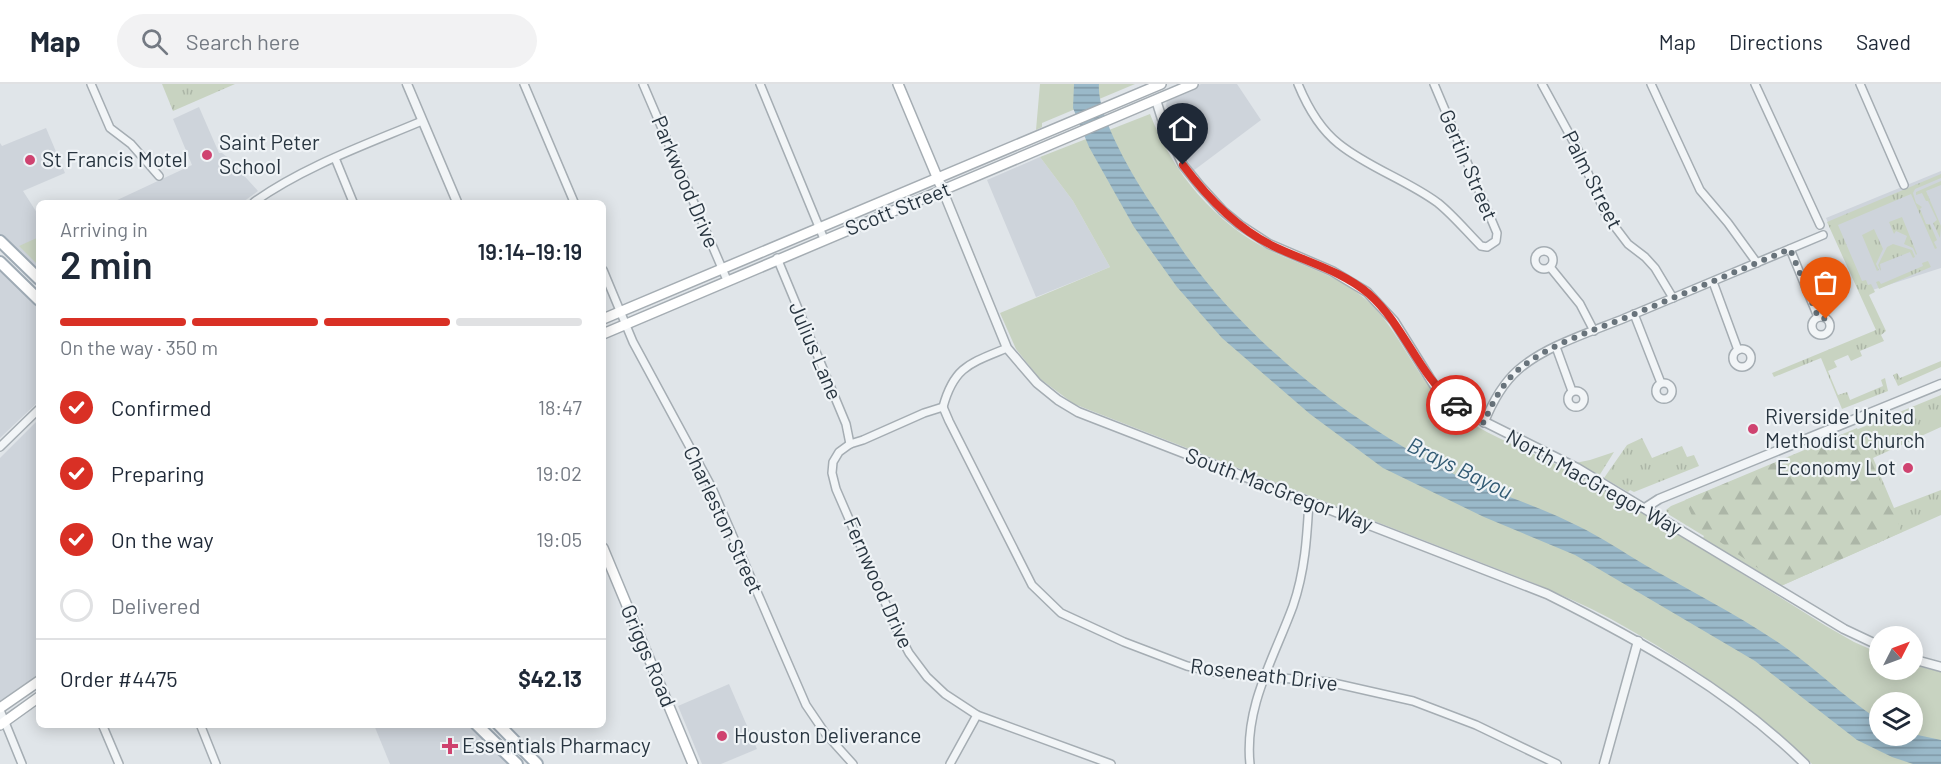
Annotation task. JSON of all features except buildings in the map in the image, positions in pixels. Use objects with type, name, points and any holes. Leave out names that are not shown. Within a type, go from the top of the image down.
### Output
[{"type":"main road","name":"South MacGregor Way","points":[[898,84],[943,191]]},
{"type":"main road","name":"Scott Street","points":[[606,333],[777,258],[943,191],[1192,84]]},
{"type":"main road","name":"Scott Street","points":[[606,318],[1045,134],[1156,85]]},
{"type":"main road","name":"North MacGregor Way","points":[[1156,85],[1156,100]]},
{"type":"main road","points":[[0,241],[36,276]]},
{"type":"main road","points":[[17,258],[3,265],[36,297]]},
{"type":"main road","name":"Griggs Road","points":[[606,555],[693,764]]},
{"type":"main road","points":[[0,709],[36,683]]},
{"type":"main road","points":[[3,724],[36,699]]},
{"type":"main road","points":[[481,728],[517,764]]},
{"type":"main road","points":[[502,728],[537,764]]},
{"type":"street","points":[[91,84],[110,128],[130,144],[159,176]]},
{"type":"street","points":[[407,84],[456,200]]},
{"type":"street","points":[[524,84],[573,200]]},
{"type":"street","name":"Parkwood Drive","points":[[643,84],[727,280]]},
{"type":"street","points":[[760,84],[824,239]]},
{"type":"street","name":"Gertin Street","points":[[1298,84],[1306,103],[1322,127],[1338,143],[1355,156],[1412,186],[1439,204],[1481,246],[1487,247],[1496,241],[1497,234],[1434,84]]},
{"type":"street","name":"Palm Street","points":[[1542,84],[1578,150],[1606,215],[1622,237],[1655,268],[1673,298]]},
{"type":"street","points":[[1651,84],[1700,190],[1728,223],[1756,263]]},
{"type":"street","points":[[1755,84],[1821,225]]},
{"type":"street","points":[[1860,84],[1904,185]]},
{"type":"street","name":"North MacGregor Way","points":[[1156,100],[1171,141],[1183,165],[1223,211],[1269,244],[1332,271],[1367,292],[1394,321],[1434,385],[1467,413],[1577,468],[1844,629],[1869,641]]},
{"type":"street","points":[[257,200],[284,182],[422,121]]},
{"type":"street","points":[[335,158],[352,200]]},
{"type":"street","name":"South MacGregor Way","points":[[943,191],[1007,348],[1037,383],[1058,400],[1078,412],[1547,594],[1638,640],[1716,691],[1805,764]]},
{"type":"street","points":[[1484,423],[1501,388],[1518,370],[1537,357],[1823,235]]},
{"type":"street","points":[[1790,249],[1818,317]]},
{"type":"street","name":"Julius Lane","points":[[777,258],[846,424],[850,444]]},
{"type":"street","points":[[1550,267],[1580,304],[1594,331]]},
{"type":"street","name":"Charleston Street","points":[[606,277],[655,386],[712,489],[806,705],[825,734],[852,764]]},
{"type":"street","points":[[1713,282],[1738,350]]},
{"type":"street","points":[[1634,314],[1661,383]]},
{"type":"street","points":[[1556,347],[1572,391]]},
{"type":"street","points":[[850,444],[944,407],[953,378],[974,362],[1007,348]]},
{"type":"street","points":[[1645,508],[1659,499],[1941,384]]},
{"type":"street","name":"Roseneath Drive","points":[[944,407],[1032,585],[1061,613],[1186,666],[1220,673],[1329,682],[1413,701],[1476,725],[1557,764]]},
{"type":"street","points":[[0,447],[36,412]]},
{"type":"street","name":"Fernwood Drive","points":[[850,444],[839,452],[833,462],[832,473],[836,489],[898,632],[909,654],[927,677],[945,694],[977,715],[1111,764]]},
{"type":"street","points":[[1250,764],[1251,723],[1256,699],[1294,604],[1303,572],[1309,501]]},
{"type":"street","points":[[1604,764],[1638,640]]},
{"type":"street","points":[[1923,662],[1941,667]]},
{"type":"street","points":[[0,709],[3,724],[22,764]]},
{"type":"street","points":[[950,764],[977,715]]},
{"type":"street","points":[[104,728],[119,764]]},
{"type":"street","points":[[202,728],[216,764]]},
{"type":"shaded area","points":[[1201,84],[1237,84],[1261,120],[1193,171],[1178,141],[1166,105],[1167,101],[1175,95]]},
{"type":"shaded area","name":"Saint Peter School","points":[[199,107],[219,153],[227,157],[258,191],[246,200],[117,200],[192,165],[173,119]]},
{"type":"shaded area","name":"St Francis Motel","points":[[46,128],[65,173],[23,191],[36,211],[36,269],[0,234],[0,143],[2,146]]},
{"type":"shaded area","points":[[1040,157],[1073,201],[1110,267],[1036,297],[987,180]]},
{"type":"shaded area","points":[[1941,171],[1941,268],[1860,294],[1826,218]]},
{"type":"shaded area","points":[[0,269],[36,304],[36,404],[0,438]]},
{"type":"shaded area","points":[[36,422],[36,679],[0,705],[0,458]]},
{"type":"shaded area","points":[[729,684],[757,749],[721,764],[702,764],[678,706]]},
{"type":"shaded area","points":[[375,728],[471,728],[509,764],[390,764]]},
{"type":"green space","points":[[162,84],[235,84],[173,111]]},
{"type":"green space","points":[[1040,84],[1135,84],[1042,123],[1042,127],[1036,130]]},
{"type":"green space","points":[[1150,114],[1171,157],[1198,195],[1215,212],[1252,240],[1273,252],[1336,280],[1370,303],[1394,333],[1438,397],[1466,420],[1581,477],[1826,626],[1869,649],[1869,680],[1923,680],[1923,668],[1941,672],[1941,764],[1812,764],[1766,723],[1691,667],[1638,634],[1593,610],[1536,584],[1074,404],[1039,378],[1016,349],[1000,313],[1110,267],[1073,201],[1040,157]]},
{"type":"green space","points":[[1941,174],[1941,178],[1915,189],[1913,193],[1916,203],[1922,207],[1920,209],[1926,224],[1930,224],[1937,240],[1934,242],[1937,248],[1935,249],[1911,194],[1838,225],[1862,281],[1866,280],[1868,285],[1871,284],[1875,292],[1869,295],[1886,331],[1881,335],[1884,341],[1860,351],[1862,356],[1851,361],[1848,355],[1834,361],[1837,367],[1828,371],[1838,395],[1847,392],[1850,400],[1883,386],[1881,380],[1885,378],[1888,391],[1842,409],[1821,358],[1774,377],[1772,373],[1876,330],[1827,222]]},
{"type":"green space","points":[[1941,181],[1941,185],[1926,191],[1941,226],[1940,238],[1933,223],[1937,220],[1928,201],[1922,193],[1916,195],[1916,192]]},
{"type":"green space","points":[[1902,217],[1916,255],[1913,248],[1904,244],[1907,236],[1896,231],[1894,234],[1889,222]]},
{"type":"green space","points":[[1874,229],[1883,249],[1876,264],[1879,270],[1877,271],[1862,235]]},
{"type":"green space","points":[[36,238],[36,263],[19,246]]},
{"type":"green space","points":[[1893,244],[1912,250],[1915,257],[1913,258],[1910,252],[1880,264],[1881,271],[1878,265],[1887,247]]},
{"type":"green space","points":[[1928,261],[1931,267],[1879,289],[1876,282],[1879,281],[1881,284],[1923,266],[1922,263]]},
{"type":"green space","points":[[1941,361],[1941,367],[1898,386],[1893,375],[1897,373],[1900,378]]},
{"type":"green space","points":[[1941,395],[1941,427],[1873,458],[1894,508],[1941,490],[1941,515],[1781,586],[1703,538],[1704,536],[1668,514],[1666,510],[1671,506]]},
{"type":"green space","points":[[1857,428],[1902,532],[1783,585],[1701,529],[1693,518],[1685,500]]},
{"type":"green space","points":[[1642,438],[1652,458],[1682,446],[1687,457],[1694,455],[1699,466],[1634,492],[1630,490],[1628,492],[1604,478],[1627,445]]},
{"type":"green space","points":[[1614,452],[1599,476],[1575,463],[1590,460]]},
{"type":"water","points":[[1074,84],[1099,84],[1103,112],[1117,145],[1143,191],[1181,248],[1237,317],[1298,373],[1330,398],[1398,444],[1451,473],[1587,530],[1776,641],[1869,713],[1869,746],[1857,740],[1755,661],[1575,555],[1484,517],[1383,468],[1310,414],[1222,338],[1177,287],[1134,227],[1089,147],[1073,108]]},
{"type":"water","points":[[1923,736],[1941,740],[1941,764],[1913,764],[1869,746],[1923,746]]},
{"type":"way so far","points":[[1456,405],[1484,423],[1501,388],[1518,370],[1537,357],[1790,249],[1818,317],[1826,319]]},
{"type":"place","name":"Saint Peter School","points":[[207,155]]},
{"type":"place","name":"St Francis Motel","points":[[30,160]]},
{"type":"place","name":"Riverside United Methodist Church","points":[[1753,429]]},
{"type":"place","name":"Economy Lot","points":[[1908,468]]},
{"type":"place","name":"Houston Deliverance","points":[[722,736]]},
{"type":"place","name":"Essentials Pharmacy","points":[[450,746]]},
{"type":"route","points":[[1183,165],[1210,198],[1240,225],[1269,244],[1332,271],[1367,292],[1394,321],[1434,385],[1456,405]]},
{"type":"water label","name":"Brays Bayou","points":[[1460,468]]}]
